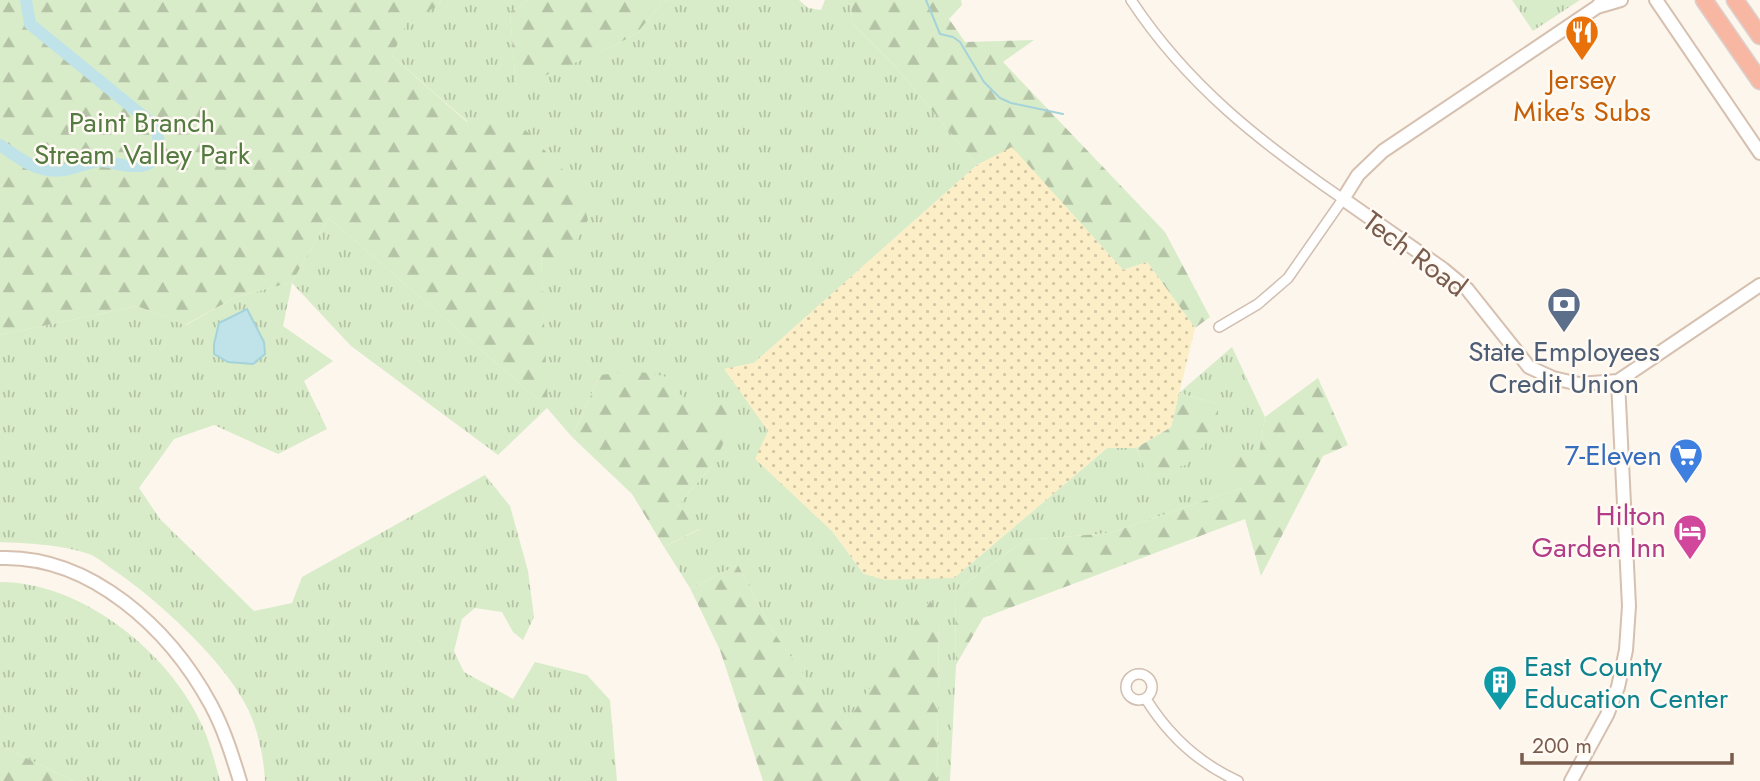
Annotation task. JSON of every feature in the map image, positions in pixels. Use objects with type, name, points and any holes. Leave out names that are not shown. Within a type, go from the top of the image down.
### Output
[{"type":"highway","points":[[1704,0],[1760,81]]},
{"type":"highway","points":[[1735,0],[1760,36]]},
{"type":"street","name":"Tech Road","points":[[1131,0],[1182,67],[1218,104],[1284,159],[1443,269],[1467,289],[1528,367],[1553,378],[1579,384],[1618,381],[1760,285]]},
{"type":"street","points":[[1219,327],[1258,304],[1283,283],[1299,265],[1343,200],[1354,193],[1362,183],[1369,164],[1401,138],[1600,4],[1621,0]]},
{"type":"street","points":[[1656,0],[1760,153]]},
{"type":"street","points":[[1571,781],[1607,715],[1618,687],[1626,650],[1629,607],[1618,381]]},
{"type":"street","points":[[0,558],[44,561],[78,573],[118,598],[158,632],[196,680],[211,705],[228,743],[240,781]]},
{"type":"street","points":[[1146,699],[1159,720],[1197,758],[1215,771],[1238,781]]},
{"type":"green space","points":[[0,0],[439,5],[441,0],[529,0],[510,12],[516,87],[614,46],[637,33],[663,2],[668,0],[799,0],[808,8],[821,10],[825,0],[851,0],[852,23],[896,67],[977,165],[754,363],[725,369],[769,431],[756,459],[832,531],[864,574],[954,578],[1107,448],[1136,448],[1148,474],[1218,404],[1179,393],[1232,347],[1265,417],[1259,452],[1224,452],[1242,488],[1110,533],[1025,540],[955,591],[956,665],[950,781],[937,781],[939,617],[930,601],[842,730],[772,630],[738,565],[690,588],[664,547],[700,529],[678,505],[713,465],[688,403],[600,375],[572,437],[547,408],[498,455],[351,346],[292,283],[283,326],[333,361],[304,381],[327,429],[278,454],[214,425],[174,439],[139,488],[160,519],[254,611],[292,603],[302,577],[485,475],[510,506],[528,571],[534,617],[523,640],[513,632],[502,612],[475,608],[462,619],[454,651],[464,672],[513,699],[535,662],[587,675],[610,700],[617,781],[265,781],[258,735],[248,709],[223,671],[168,613],[130,581],[89,554],[57,547],[0,542],[0,335],[137,306],[186,325],[236,297],[292,282],[329,218],[547,407],[541,255],[560,266],[569,249],[468,122],[392,56],[405,26]]},
{"type":"green space","name":"Paint Branch Stream Valley Park","points":[[0,0],[441,0],[439,5],[407,23],[392,56],[467,122],[514,118],[570,177],[582,198],[588,220],[560,267],[541,256],[548,408],[329,218],[292,282],[236,297],[185,325],[137,306],[0,335]]},
{"type":"green space","points":[[529,0],[668,0],[663,2],[637,33],[614,46],[516,88],[510,12]]},
{"type":"green space","points":[[851,0],[961,0],[962,5],[949,19],[965,42],[1034,40],[1003,62],[1165,232],[1210,317],[1195,328],[1147,262],[1123,270],[1012,148],[977,165],[896,67],[852,23]]},
{"type":"green space","points":[[1512,0],[1580,0],[1533,31]]},
{"type":"green space","points":[[635,371],[664,376],[688,403],[716,396],[733,423],[713,465],[678,505],[701,528],[664,547],[632,494],[572,437],[600,375]]},
{"type":"green space","points":[[1318,378],[1348,445],[1323,456],[1261,576],[1245,519],[983,618],[956,665],[955,591],[1025,540],[1110,533],[1242,488],[1213,465],[1224,452],[1259,452],[1265,417]]},
{"type":"green space","points":[[1179,393],[1218,404],[1218,430],[1186,465],[1148,474],[1136,448],[1171,427]]},
{"type":"green space","points":[[738,565],[772,630],[842,729],[930,600],[939,617],[937,781],[763,781],[720,650],[690,588]]},
{"type":"green space","points":[[0,582],[31,585],[62,594],[119,626],[145,648],[168,672],[187,698],[205,732],[220,781],[73,781],[0,745]]},
{"type":"green space","points":[[0,745],[73,781],[0,781]]},
{"type":"sand","points":[[1012,147],[1123,270],[1147,262],[1195,328],[1171,427],[1136,448],[1107,448],[954,578],[885,580],[864,574],[832,531],[755,459],[768,431],[724,369],[754,363],[977,165]]},
{"type":"water","points":[[247,309],[264,342],[265,354],[253,364],[228,362],[214,354],[219,323]]},
{"type":"waterway","points":[[0,145],[38,168],[55,171],[101,161],[142,166],[155,159],[158,153],[155,126],[30,24],[26,0]]},
{"type":"waterway","points":[[926,0],[940,34],[960,42],[984,82],[1000,98],[1011,103],[1063,114]]},
{"type":"place","name":"Jersey Mike's Subs","points":[[1582,62]]},
{"type":"place","name":"State Employees Credit Union","points":[[1564,334]]},
{"type":"place","name":"7-Eleven","points":[[1686,485]]},
{"type":"place","name":"Hilton Garden Inn","points":[[1690,561]]},
{"type":"place","name":"East County Education Center","points":[[1500,712]]}]
